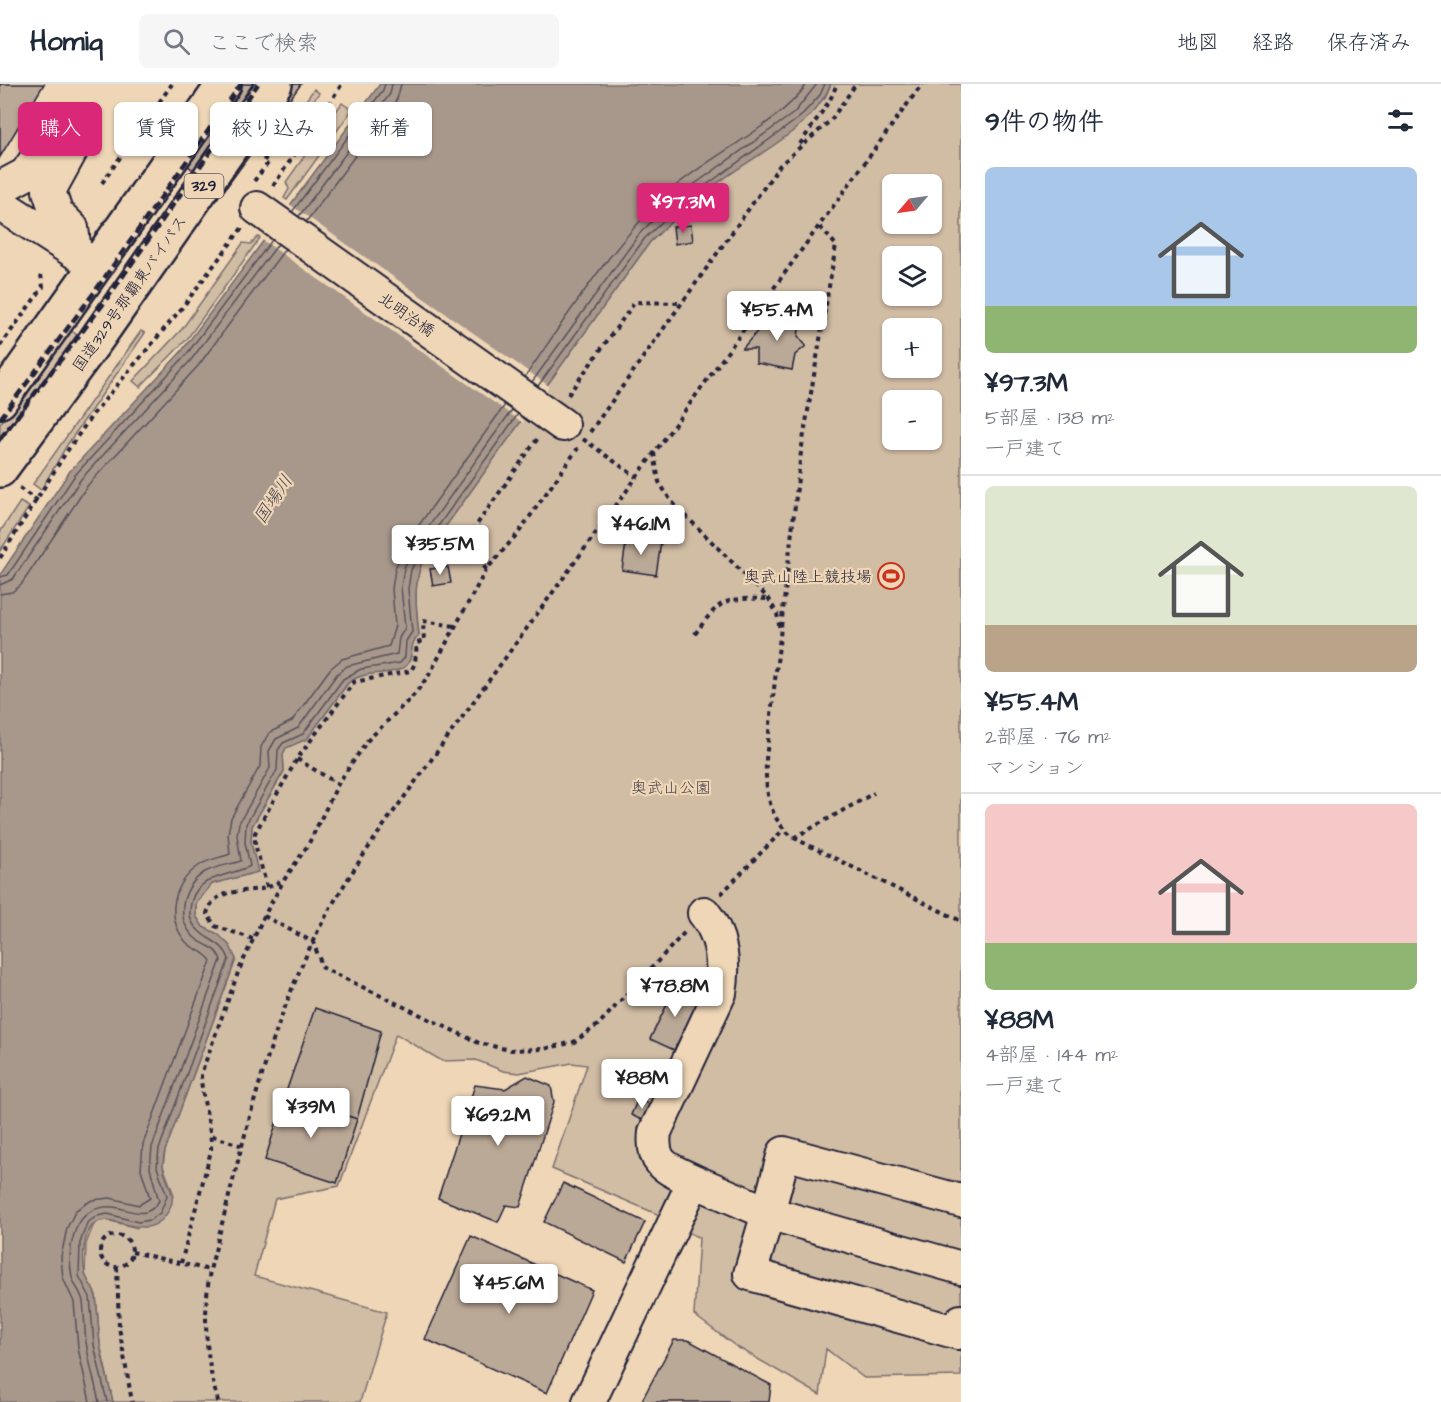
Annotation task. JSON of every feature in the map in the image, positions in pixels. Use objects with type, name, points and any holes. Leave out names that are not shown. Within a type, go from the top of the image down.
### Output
[{"type":"highway","name":"329","points":[[0,401],[85,258],[224,84]]},
{"type":"highway","name":"国道329号那覇東バイパス","points":[[10,479],[133,288],[275,84]]},
{"type":"highway","points":[[85,258],[133,288]]},
{"type":"street","points":[[0,188],[26,174],[49,142],[56,139],[68,143],[72,149],[70,156],[49,191],[56,212],[72,228],[85,258]]},
{"type":"street","points":[[0,204],[85,258]]},
{"type":"street","name":"北明治橋","points":[[263,212],[567,428]]},
{"type":"street","points":[[704,913],[718,936],[723,977],[720,993],[655,1132],[653,1147],[657,1159],[666,1167],[768,1213],[961,1268]]},
{"type":"street","points":[[961,1201],[784,1153],[750,1274],[958,1333],[961,1321]]},
{"type":"street","points":[[590,1402],[694,1180]]},
{"type":"path","points":[[159,102],[172,84]]},
{"type":"path","points":[[0,558],[38,501],[65,454],[93,414],[263,212],[342,84]]},
{"type":"path","points":[[796,150],[830,100],[837,84]]},
{"type":"path","points":[[181,1263],[211,1151],[212,1136],[201,1090],[201,1074],[264,916],[284,880],[308,845],[338,784],[368,741],[414,695],[429,675],[486,570],[519,532],[567,428],[780,165],[831,120],[856,84]]},
{"type":"path","points":[[218,1402],[209,1369],[204,1335],[210,1270],[271,1049],[291,991],[313,942],[365,853],[922,84]]},
{"type":"path","points":[[102,183],[121,156]]},
{"type":"path","points":[[820,227],[836,245],[801,452],[765,780],[768,798],[783,830],[794,838],[961,921]]},
{"type":"path","points":[[0,346],[43,287],[41,276]]},
{"type":"path","points":[[567,428],[636,477]]},
{"type":"path","points":[[654,452],[659,482],[671,501],[769,599],[777,614],[781,637]]},
{"type":"path","points":[[10,479],[38,501]]},
{"type":"path","points":[[695,634],[712,610],[723,602],[738,598],[769,599]]},
{"type":"path","points":[[267,888],[255,844],[255,833],[297,759],[354,682],[411,671],[415,663],[417,643],[424,641],[423,621],[455,626]]},
{"type":"path","points":[[297,759],[338,784]]},
{"type":"path","points":[[794,838],[874,793]]},
{"type":"path","points":[[264,916],[313,942],[323,968],[479,1043],[510,1050],[544,1049],[574,1042],[598,1025],[783,830]]},
{"type":"path","points":[[254,939],[215,926],[207,914],[208,907],[222,895],[267,888],[284,880]]},
{"type":"path","points":[[212,1136],[243,1146]]},
{"type":"path","points":[[111,1237],[122,1237],[130,1244],[132,1252],[128,1261],[117,1267],[106,1264],[101,1258],[104,1241],[111,1237]]},
{"type":"path","points":[[132,1252],[210,1270]]},
{"type":"path","points":[[117,1267],[119,1327],[132,1402]]},
{"type":"green space","name":"奥武山公園","points":[[831,84],[961,84],[961,1376],[864,1378],[826,1349],[820,1395],[737,1347],[694,1315],[699,1238],[657,1214],[552,1169],[587,1065],[572,1063],[519,1073],[503,1071],[476,1060],[442,1061],[396,1034],[339,1186],[275,1199],[254,1276],[387,1312],[360,1402],[113,1402],[100,1344],[96,1295],[85,1275],[86,1244],[93,1226],[99,1221],[107,1220],[137,1228],[174,1195],[163,1166],[165,1151],[236,959],[218,934],[203,927],[196,916],[196,903],[212,884],[257,872],[251,842],[252,826],[284,771],[283,754],[286,747],[307,739],[348,683],[355,677],[411,660],[412,643],[419,635],[417,585],[425,555],[650,242],[687,207],[825,98]]},
{"type":"green space","points":[[314,89],[319,93],[313,102],[305,102]]},
{"type":"green space","points":[[342,103],[348,107],[348,116],[336,132],[336,111]]},
{"type":"green space","points":[[304,156],[319,156],[287,200],[284,198],[289,189],[286,182]]},
{"type":"green space","points":[[258,237],[260,238],[187,339],[140,387],[133,381],[182,329],[243,243],[251,244]]},
{"type":"green space","points":[[69,329],[77,335],[0,445],[0,424]]},
{"type":"green space","points":[[141,331],[145,333],[67,445],[41,490],[33,484]]},
{"type":"green space","points":[[20,502],[29,507],[0,551],[0,532]]},
{"type":"water","name":"国場川","points":[[380,84],[831,84],[822,101],[796,129],[706,192],[650,242],[425,555],[417,585],[419,636],[413,643],[407,665],[396,671],[362,676],[348,683],[307,739],[286,748],[283,754],[284,771],[252,826],[251,842],[258,872],[212,884],[196,903],[196,916],[203,927],[218,934],[230,946],[236,959],[165,1151],[164,1170],[172,1197],[170,1208],[161,1220],[152,1226],[131,1226],[101,1221],[93,1225],[85,1241],[85,1273],[97,1304],[100,1344],[113,1402],[0,1402],[0,575],[70,471],[181,352],[327,156],[336,156],[336,143],[348,127],[348,156],[432,156],[432,102],[367,102]]},
{"type":"pier","points":[[288,203],[549,386],[523,423],[261,239]]},
{"type":"building","points":[[0,84],[44,84],[33,102],[18,102],[18,127],[0,157]]},
{"type":"building","points":[[214,84],[301,84],[288,102],[210,102],[210,156],[249,156],[223,192],[175,156],[198,156],[198,107]]},
{"type":"building","points":[[691,225],[693,241],[675,244],[673,227]]},
{"type":"building","points":[[771,315],[801,319],[798,336],[806,346],[795,355],[792,370],[756,363],[756,349],[742,349]]},
{"type":"building","points":[[627,536],[661,542],[656,575],[622,570]]},
{"type":"building","points":[[448,567],[451,583],[433,586],[430,569]]},
{"type":"building","points":[[676,986],[700,998],[674,1050],[650,1039]]},
{"type":"building","points":[[315,1008],[381,1031],[357,1119],[285,1095]]},
{"type":"building","points":[[527,1076],[551,1086],[554,1102],[520,1207],[506,1205],[498,1222],[438,1198],[475,1085],[505,1089]]},
{"type":"building","points":[[285,1095],[357,1119],[337,1183],[265,1160]]},
{"type":"building","points":[[638,1099],[654,1106],[646,1122],[631,1115]]},
{"type":"building","points":[[563,1183],[645,1222],[626,1262],[544,1222]]},
{"type":"building","points":[[471,1236],[592,1290],[547,1393],[425,1339]]},
{"type":"building","points":[[674,1340],[688,1340],[771,1385],[769,1402],[641,1402]]},
{"type":"railway","points":[[0,419],[93,294],[241,84]]},
{"type":"railway","points":[[0,439],[104,303],[258,84]]},
{"type":"place","name":"奥武山陸上競技場","points":[[891,576]]}]
